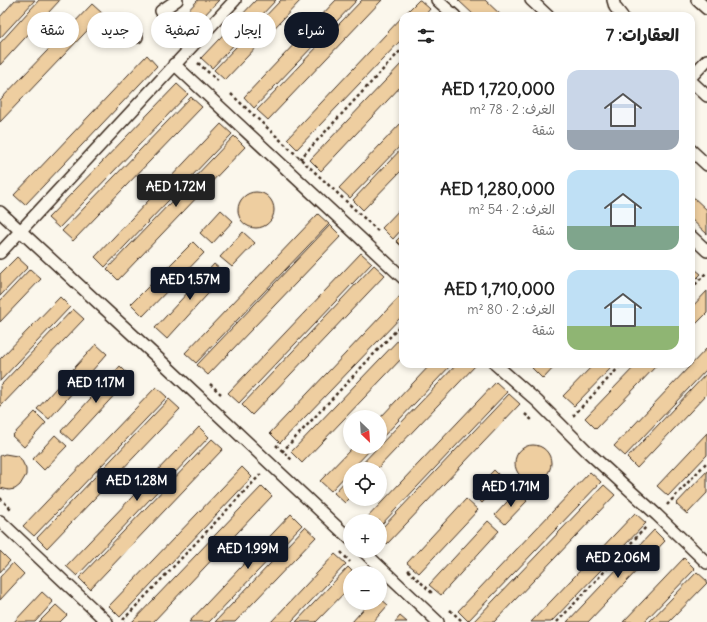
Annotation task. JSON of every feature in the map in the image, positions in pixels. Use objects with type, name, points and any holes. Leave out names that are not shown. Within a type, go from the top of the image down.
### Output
[{"type":"lane","points":[[166,0],[161,11],[177,0]]},
{"type":"lane","points":[[0,253],[235,0]]},
{"type":"lane","points":[[437,0],[450,12]]},
{"type":"lane","points":[[531,0],[544,12]]},
{"type":"lane","points":[[613,0],[615,7],[619,12]]},
{"type":"lane","points":[[697,0],[707,9]]},
{"type":"lane","points":[[695,72],[707,60]]},
{"type":"lane","points":[[174,64],[261,144],[287,171],[315,194],[399,274]]},
{"type":"lane","points":[[695,85],[707,96]]},
{"type":"lane","points":[[695,154],[707,165]]},
{"type":"lane","points":[[0,212],[343,532]]},
{"type":"lane","points":[[695,240],[707,251]]},
{"type":"lane","points":[[499,368],[707,563]]},
{"type":"lane","points":[[0,521],[107,622]]},
{"type":"lane","points":[[370,558],[438,622]]},
{"type":"path","points":[[186,51],[218,82]]},
{"type":"path","points":[[287,171],[399,52]]},
{"type":"path","points":[[229,92],[383,236]]},
{"type":"path","points":[[695,285],[707,272]]},
{"type":"path","points":[[562,428],[618,368]]},
{"type":"path","points":[[557,622],[707,462]]},
{"type":"path","points":[[0,498],[15,512]]},
{"type":"building","points":[[15,0],[35,0],[0,38],[0,17]]},
{"type":"building","points":[[39,0],[60,0],[49,12],[28,12]]},
{"type":"building","points":[[198,0],[219,0],[208,12],[187,12]]},
{"type":"building","points":[[256,0],[276,0],[265,12],[245,12]]},
{"type":"building","points":[[281,0],[301,0],[290,12],[284,12],[284,18],[276,26],[276,12],[270,12]]},
{"type":"building","points":[[336,0],[357,0],[339,19],[339,12],[325,12]]},
{"type":"building","points":[[362,0],[382,0],[339,45],[339,24]]},
{"type":"building","points":[[419,0],[430,9],[427,12],[407,12]]},
{"type":"building","points":[[458,0],[485,0],[498,12],[471,12]]},
{"type":"building","points":[[92,4],[101,12],[87,12],[87,31],[79,39],[79,18]]},
{"type":"building","points":[[27,13],[27,36],[0,65],[0,43]]},
{"type":"building","points":[[399,20],[399,42],[297,149],[287,139]]},
{"type":"building","points":[[221,37],[221,48],[231,48],[212,68],[201,58],[210,48],[213,48],[213,45]]},
{"type":"building","points":[[50,48],[71,48],[0,122],[0,100]]},
{"type":"building","points":[[235,48],[255,48],[225,80],[214,70]]},
{"type":"building","points":[[290,48],[311,48],[254,108],[244,97]]},
{"type":"building","points":[[316,48],[336,48],[268,120],[257,110]]},
{"type":"building","points":[[147,55],[157,66],[25,205],[14,195]]},
{"type":"building","points":[[399,66],[399,88],[321,171],[310,160]]},
{"type":"building","points":[[177,84],[188,94],[59,228],[48,218]]},
{"type":"building","points":[[191,97],[202,107],[73,241],[62,231]]},
{"type":"building","points":[[221,124],[232,134],[105,267],[95,257]]},
{"type":"building","points":[[399,125],[399,147],[350,198],[339,188]]},
{"type":"building","points":[[234,136],[245,147],[118,280],[107,269]]},
{"type":"building","points":[[399,151],[399,173],[363,210],[353,200]]},
{"type":"building","points":[[259,192],[269,197],[273,203],[273,217],[269,223],[263,227],[253,228],[243,223],[239,217],[238,207],[243,197],[249,193]]},
{"type":"building","points":[[695,199],[707,210],[707,234],[695,223]]},
{"type":"building","points":[[221,210],[233,221],[212,244],[200,233]]},
{"type":"building","points":[[399,210],[399,232],[393,239],[382,228]]},
{"type":"building","points":[[318,214],[329,224],[196,363],[185,353]]},
{"type":"building","points":[[330,225],[341,236],[208,375],[197,365]]},
{"type":"building","points":[[243,232],[255,243],[232,267],[220,257]]},
{"type":"building","points":[[193,242],[204,253],[143,316],[131,304]]},
{"type":"building","points":[[361,253],[372,263],[239,403],[228,393]]},
{"type":"building","points":[[17,257],[28,267],[0,296],[0,274]]},
{"type":"building","points":[[214,264],[226,274],[167,339],[155,328]]},
{"type":"building","points":[[374,265],[385,275],[252,415],[242,405]]},
{"type":"building","points":[[30,269],[41,279],[0,322],[0,301]]},
{"type":"building","points":[[695,269],[701,274],[695,280]]},
{"type":"building","points":[[707,291],[707,313],[695,325],[695,304]]},
{"type":"building","points":[[60,297],[70,307],[0,381],[0,359]]},
{"type":"building","points":[[399,297],[399,319],[280,443],[270,433]]},
{"type":"building","points":[[73,309],[84,319],[0,407],[0,386]]},
{"type":"building","points":[[399,339],[399,361],[352,410],[343,410],[343,420],[302,463],[291,452]]},
{"type":"building","points":[[96,344],[107,354],[49,419],[37,409]]},
{"type":"building","points":[[707,348],[707,369],[625,456],[614,446],[688,368],[695,368],[695,361]]},
{"type":"building","points":[[120,366],[131,377],[72,441],[61,431]]},
{"type":"building","points":[[427,368],[448,368],[387,433],[387,411]]},
{"type":"building","points":[[453,368],[473,368],[384,462],[364,462],[371,454],[387,454],[387,438]]},
{"type":"building","points":[[532,368],[553,368],[543,379]]},
{"type":"building","points":[[590,368],[611,368],[574,406],[563,396]]},
{"type":"building","points":[[633,368],[654,368],[596,429],[585,418]]},
{"type":"building","points":[[707,373],[707,394],[637,468],[627,458]]},
{"type":"building","points":[[496,382],[507,392],[387,519],[387,514],[371,514],[378,506],[387,506],[387,497]]},
{"type":"building","points":[[156,387],[167,397],[34,536],[23,526]]},
{"type":"building","points":[[509,394],[520,404],[387,544],[387,523]]},
{"type":"building","points":[[169,399],[180,409],[47,548],[37,538]]},
{"type":"building","points":[[35,412],[46,423],[24,447],[12,436]]},
{"type":"building","points":[[199,427],[209,437],[77,576],[66,566]]},
{"type":"building","points":[[707,433],[707,455],[668,496],[657,486]]},
{"type":"building","points":[[55,435],[67,446],[44,470],[33,459]]},
{"type":"building","points":[[212,439],[223,449],[90,589],[79,578]]},
{"type":"building","points":[[536,445],[546,450],[550,456],[550,470],[546,476],[540,480],[530,481],[520,476],[516,470],[515,460],[520,450],[526,446]]},
{"type":"building","points":[[5,454],[17,456],[21,459],[26,469],[26,475],[20,485],[15,489],[9,490],[0,488],[0,456]]},
{"type":"building","points":[[346,454],[366,454],[359,462],[343,462],[343,478],[331,491],[320,481]]},
{"type":"building","points":[[242,467],[252,477],[120,617],[109,606]]},
{"type":"building","points":[[494,470],[504,480],[482,503],[472,493]]},
{"type":"building","points":[[707,471],[707,493],[687,514],[676,504]]},
{"type":"building","points":[[590,472],[601,482],[468,621],[458,611]]},
{"type":"building","points":[[343,483],[343,501],[334,493]]},
{"type":"building","points":[[604,485],[615,495],[494,622],[473,622]]},
{"type":"building","points":[[262,486],[272,496],[153,622],[132,622]]},
{"type":"building","points":[[517,491],[527,501],[505,524],[495,515]]},
{"type":"building","points":[[466,499],[478,510],[419,573],[407,563]]},
{"type":"building","points":[[635,513],[646,523],[551,622],[531,622]]},
{"type":"building","points":[[291,514],[302,525],[209,622],[189,622]]},
{"type":"building","points":[[488,521],[499,531],[441,595],[429,585]]},
{"type":"building","points":[[305,527],[316,537],[235,622],[215,622]]},
{"type":"building","points":[[654,530],[665,541],[588,622],[567,622]]},
{"type":"building","points":[[0,551],[10,561],[0,572]]},
{"type":"building","points":[[335,554],[346,564],[291,622],[271,622]]},
{"type":"building","points":[[684,558],[695,569],[644,622],[623,622]]},
{"type":"building","points":[[13,563],[24,574],[0,600],[0,577]]},
{"type":"building","points":[[343,572],[343,594],[316,622],[296,622]]},
{"type":"building","points":[[697,572],[707,581],[707,583],[669,622],[649,622]]},
{"type":"building","points":[[42,592],[53,602],[35,622],[14,622]]},
{"type":"building","points":[[56,605],[67,615],[60,622],[39,622]]},
{"type":"building","points":[[363,610],[384,610],[373,622],[352,622]]},
{"type":"building","points":[[400,616],[407,622],[395,622]]}]
